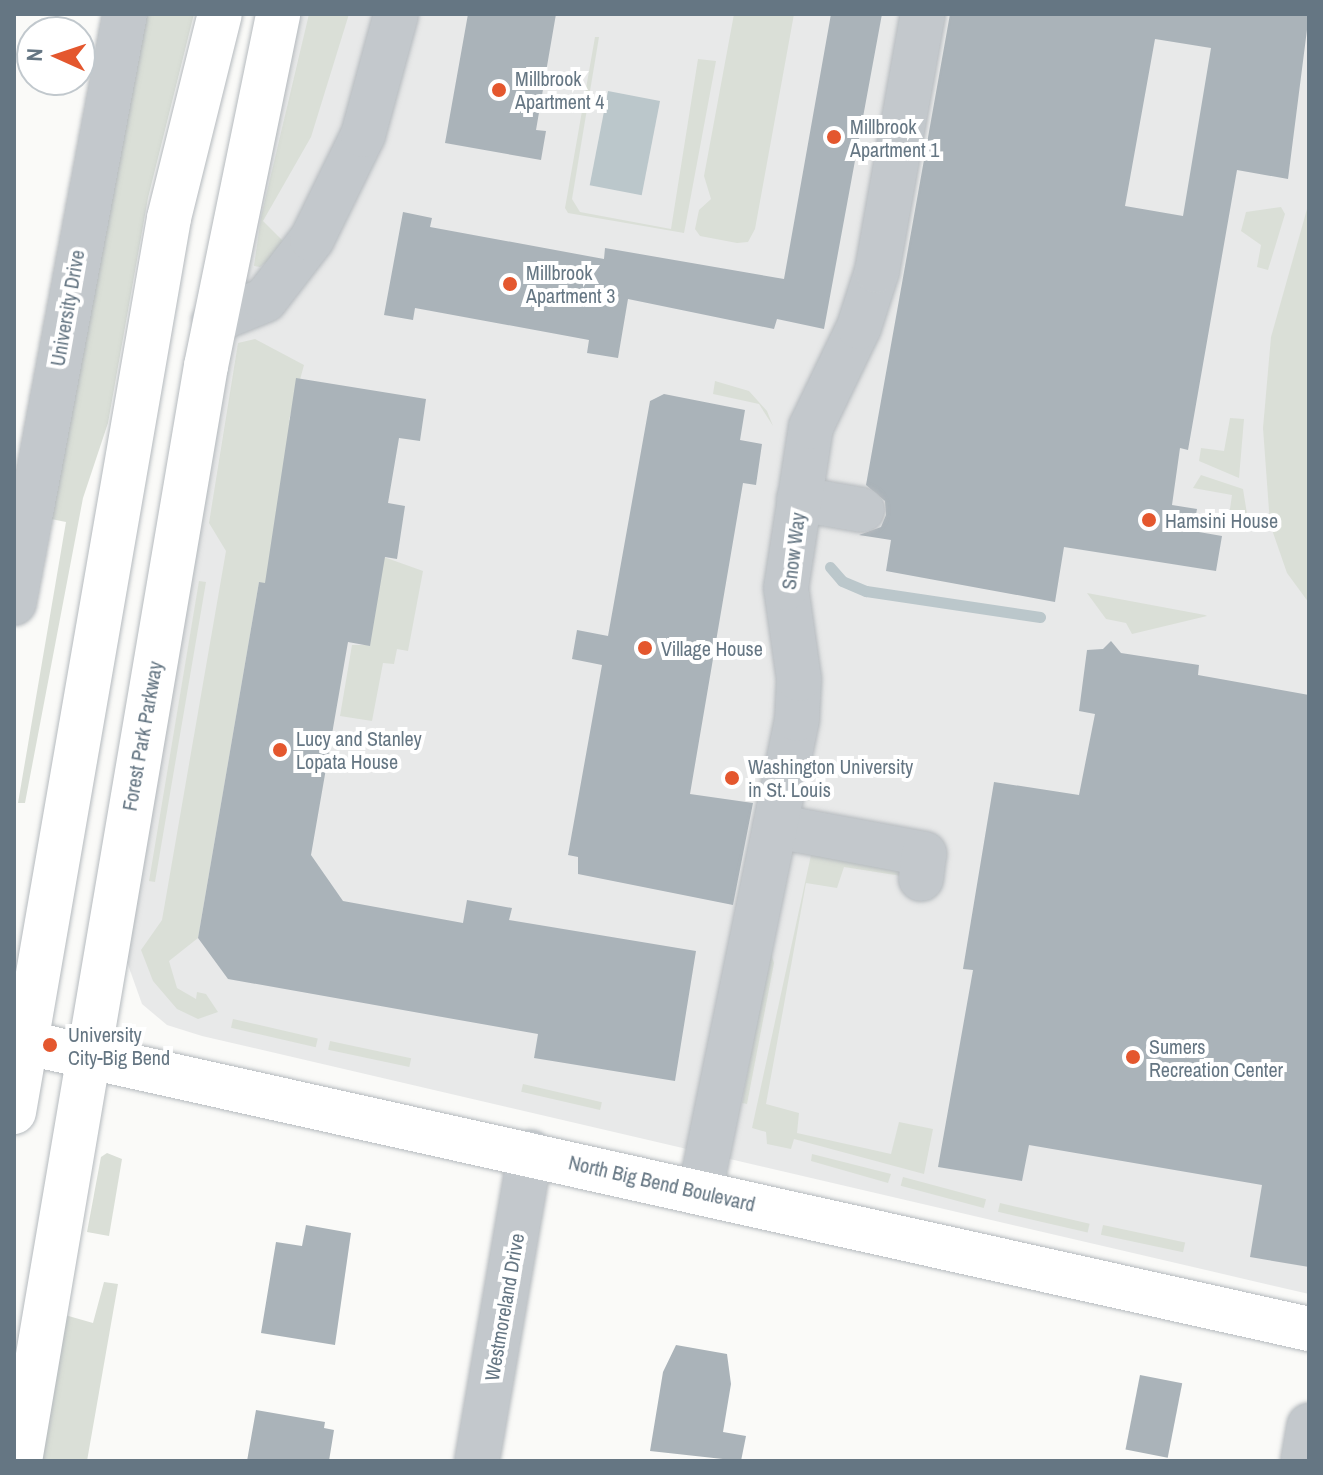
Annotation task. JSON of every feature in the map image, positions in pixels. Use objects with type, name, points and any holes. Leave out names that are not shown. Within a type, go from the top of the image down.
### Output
[{"type":"main road","points":[[14,1112],[20,1041],[169,218],[220,14]]},
{"type":"main road","name":"Forest Park Parkway","points":[[20,1461],[214,321],[278,14]]},
{"type":"main road","name":"North Big Bend Boulevard","points":[[20,1041],[1309,1329]]},
{"type":"street","name":"University Drive","points":[[14,603],[125,14]]},
{"type":"street","points":[[214,321],[265,300],[312,239],[363,135],[396,14]]},
{"type":"street","name":"Snow Way","points":[[700,1192],[797,719],[799,679],[786,588],[799,499],[818,402],[859,327],[877,271],[923,14]]},
{"type":"street","points":[[799,499],[862,510]]},
{"type":"street","points":[[775,826],[924,854],[921,879]]},
{"type":"street","name":"Westmoreland Drive","points":[[477,1461],[530,1153]]},
{"type":"street","points":[[1303,1461],[1309,1426]]},
{"type":"shaded area","points":[[142,14],[194,14],[148,198],[108,423],[83,498],[25,803],[18,803],[66,522],[51,519]]},
{"type":"shaded area","name":"Washington University in St. Louis","points":[[300,14],[1309,14],[1309,1294],[202,1036],[167,1025],[142,1004],[127,962],[226,353]]},
{"type":"shaded area","points":[[309,14],[349,14],[311,137],[263,221],[288,246],[260,267],[254,266],[261,217]]},
{"type":"shaded area","points":[[734,14],[794,14],[755,229],[748,242],[737,243],[700,236],[695,229],[699,210],[711,199],[704,176]]},
{"type":"shaded area","points":[[595,37],[599,37],[572,199],[580,212],[671,229],[698,59],[716,61],[684,233],[568,213],[565,208]]},
{"type":"shaded area","points":[[608,91],[660,101],[642,195],[590,185]]},
{"type":"shaded area","points":[[1309,202],[1309,603],[1287,573],[1270,524],[1263,428],[1271,337]]},
{"type":"shaded area","points":[[1281,207],[1285,214],[1268,270],[1257,267],[1261,245],[1241,231],[1246,212]]},
{"type":"shaded area","points":[[255,339],[304,365],[289,420],[308,423],[381,556],[423,571],[408,651],[397,649],[394,664],[383,663],[372,721],[340,716],[352,645],[370,645],[259,582],[198,938],[169,961],[177,988],[196,999],[197,992],[206,994],[218,1012],[198,1019],[177,1009],[153,981],[141,950],[162,920],[226,551],[209,523],[238,343]]},
{"type":"shaded area","points":[[715,381],[749,391],[767,411],[773,426],[759,404],[713,394]]},
{"type":"shaded area","points":[[1230,418],[1244,419],[1239,478],[1199,461],[1201,448],[1224,451]]},
{"type":"shaded area","points":[[1201,475],[1243,489],[1248,520],[1229,516],[1232,495],[1193,488]]},
{"type":"shaded area","points":[[199,581],[206,582],[155,882],[149,881]]},
{"type":"shaded area","points":[[1087,593],[1207,616],[1132,634],[1126,623],[1106,619]]},
{"type":"shaded area","points":[[811,855],[909,871],[908,877],[844,867],[837,888],[806,883],[766,1104],[799,1113],[797,1133],[891,1154],[899,1122],[933,1129],[924,1174],[794,1139],[791,1149],[767,1144],[766,1132],[752,1128]]},
{"type":"shaded area","points":[[770,951],[774,963],[747,1104],[742,1103]]},
{"type":"shaded area","points":[[233,1019],[318,1039],[316,1047],[231,1028]]},
{"type":"shaded area","points":[[330,1041],[411,1058],[409,1067],[328,1050]]},
{"type":"shaded area","points":[[523,1084],[602,1102],[600,1110],[521,1092]]},
{"type":"shaded area","points":[[107,1153],[122,1159],[109,1236],[87,1232],[101,1157]]},
{"type":"shaded area","points":[[812,1154],[891,1174],[888,1183],[811,1161]]},
{"type":"shaded area","points":[[903,1177],[986,1199],[984,1208],[901,1186]]},
{"type":"shaded area","points":[[1000,1203],[1090,1224],[1088,1232],[998,1212]]},
{"type":"shaded area","points":[[1103,1225],[1185,1242],[1183,1252],[1101,1235]]},
{"type":"shaded area","points":[[104,1282],[118,1284],[87,1461],[42,1461],[65,1315],[93,1323]]},
{"type":"building","name":"Millbrook Apartment 4","points":[[468,14],[556,14],[536,130],[546,131],[541,160],[445,143]]},
{"type":"building","points":[[831,14],[882,14],[824,329],[777,319],[774,329],[628,299],[618,358],[587,353],[589,340],[415,308],[413,320],[384,315],[403,212],[432,218],[430,227],[604,259],[605,248],[784,279]]},
{"type":"building","points":[[950,14],[1309,14],[1288,179],[1237,170],[1188,450],[1180,448],[1172,505],[1197,509],[1193,531],[1222,536],[1216,571],[1064,547],[1055,602],[886,571],[891,540],[859,535],[881,527],[886,515],[885,501],[866,485]],"holes":[[[1155,39],[1211,48],[1183,216],[1125,206]]]},
{"type":"building","points":[[296,378],[426,399],[420,441],[399,438],[388,503],[405,506],[397,559],[385,557],[370,646],[348,642],[311,855],[343,901],[463,923],[467,900],[512,908],[509,920],[696,951],[675,1081],[534,1058],[538,1034],[228,979],[198,938],[259,582],[265,583]]},
{"type":"building","name":"Village House","points":[[664,394],[745,410],[740,440],[762,444],[756,485],[743,483],[690,794],[753,803],[733,905],[578,874],[578,857],[568,855],[602,665],[572,659],[577,630],[608,636],[650,401]]},
{"type":"building","name":"Sumers Recreation Center","points":[[1111,641],[1121,653],[1199,665],[1198,675],[1309,695],[1309,1267],[1250,1257],[1262,1185],[1029,1145],[1022,1181],[938,1167],[973,970],[963,969],[994,782],[1079,795],[1095,714],[1079,711],[1087,650],[1103,649]]},
{"type":"building","points":[[306,1225],[351,1233],[335,1345],[261,1333],[276,1242],[302,1246]]},
{"type":"building","points":[[676,1345],[727,1354],[731,1384],[723,1432],[746,1436],[741,1461],[650,1451],[663,1372]]},
{"type":"building","points":[[1140,1375],[1182,1383],[1168,1458],[1125,1450]]},
{"type":"building","points":[[256,1410],[325,1422],[324,1428],[334,1430],[329,1461],[247,1461]]},
{"type":"waterway","points":[[830,567],[842,581],[866,591],[1040,617]]},
{"type":"place","name":"Millbrook Apartment 4","points":[[499,90]]},
{"type":"place","name":"Millbrook Apartment 1","points":[[834,137]]},
{"type":"place","name":"Millbrook Apartment 3","points":[[510,284]]},
{"type":"place","name":"Hamsini House","points":[[1149,520]]},
{"type":"place","name":"Village House","points":[[645,648]]},
{"type":"place","name":"Lucy and Stanley Lopata House","points":[[280,750]]},
{"type":"place","name":"Washington University in St. Louis","points":[[732,778]]},
{"type":"place","name":"University City-Big Bend","points":[[50,1045]]},
{"type":"place","name":"Sumers Recreation Center","points":[[1133,1057]]}]
